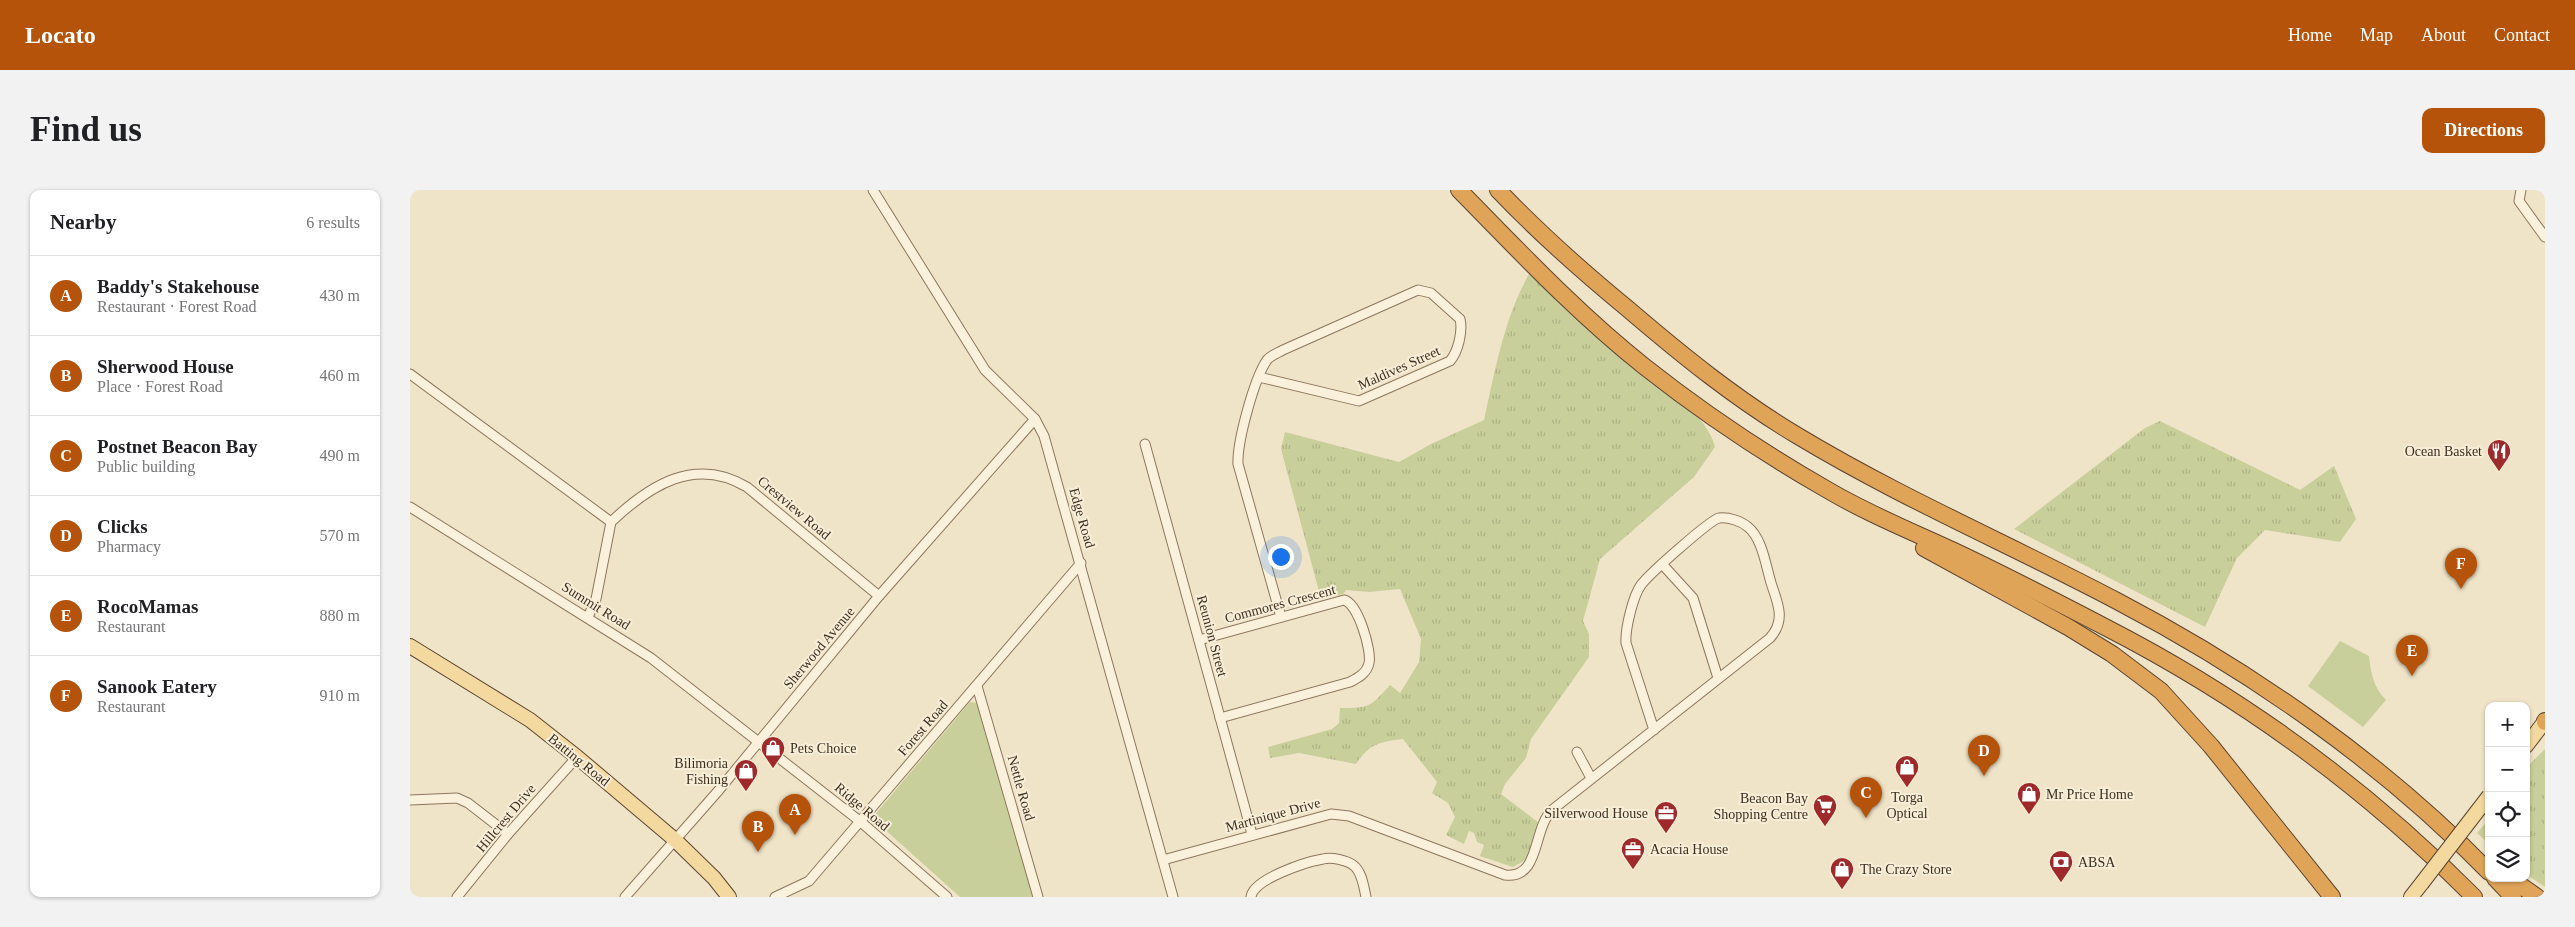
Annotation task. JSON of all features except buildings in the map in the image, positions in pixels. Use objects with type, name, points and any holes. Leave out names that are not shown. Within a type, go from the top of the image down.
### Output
[{"type":"highway","points":[[1459,190],[1518,251],[1643,365],[1706,412],[1828,491],[2110,629],[2176,666],[2237,704],[2313,756],[2376,806],[2432,855],[2474,897]]},
{"type":"highway","points":[[1498,190],[1593,280],[1726,390],[1850,466],[2119,602],[2258,684],[2329,733],[2485,859]]},
{"type":"highway","points":[[1885,520],[1919,546],[2042,611],[2112,654],[2161,691],[2212,746],[2332,897]]},
{"type":"highway","points":[[2404,794],[2455,837],[2485,868]]},
{"type":"highway","points":[[2499,882],[2513,897]]},
{"type":"highway","points":[[2516,882],[2537,897]]},
{"type":"main road","name":"Batting Road","points":[[410,646],[530,720],[674,839],[714,878],[729,897]]},
{"type":"main road","points":[[2530,741],[2545,721]]},
{"type":"main road","points":[[2411,897],[2485,801]]},
{"type":"street","name":"Edge Road","points":[[874,190],[985,370],[1035,419],[1044,436],[1173,897]]},
{"type":"street","points":[[2521,190],[2519,201],[2545,237]]},
{"type":"street","name":"Maldives Street","points":[[1259,377],[1359,401],[1450,361],[1454,356],[1460,334],[1460,319],[1431,293],[1418,290],[1276,353],[1267,361],[1259,377],[1239,441],[1238,464],[1281,617]]},
{"type":"street","points":[[410,374],[611,522],[596,599],[588,617]]},
{"type":"street","name":"Sherwood Avenue","points":[[625,897],[719,790],[758,740],[808,684],[879,596],[1035,419]]},
{"type":"street","name":"Reunion Street","points":[[1145,444],[1252,834]]},
{"type":"street","name":"Crestview Road","points":[[611,522],[643,496],[676,478],[695,473],[722,476],[747,487],[879,596]]},
{"type":"street","name":"Summit Road","points":[[410,507],[651,658],[758,740]]},
{"type":"street","name":"Martinique Drive","points":[[1163,860],[1324,814],[1343,815],[1474,862],[1504,875],[1517,875],[1532,860],[1545,817],[1591,778],[1654,730],[1770,638],[1780,623],[1778,606],[1756,536],[1740,522],[1718,518],[1662,564],[1639,589],[1626,636],[1654,730]]},
{"type":"street","name":"Forest Road","points":[[775,897],[809,881],[1080,563]]},
{"type":"street","points":[[1662,564],[1693,598],[1718,678]]},
{"type":"street","name":"Commores Crescent","points":[[1199,640],[1342,601],[1349,601],[1357,612],[1370,657],[1367,669],[1360,676],[1343,685],[1220,718]]},
{"type":"street","name":"Nettle Road","points":[[977,686],[1038,897]]},
{"type":"street","name":"Ridge Road","points":[[758,740],[860,822],[947,897]]},
{"type":"street","points":[[1577,752],[1591,778]]},
{"type":"street","name":"Hillcrest Drive","points":[[457,897],[508,834],[577,757]]},
{"type":"street","points":[[410,800],[457,798],[468,803],[508,834]]},
{"type":"street","points":[[1251,897],[1254,887],[1266,879],[1327,858],[1353,865],[1358,870],[1366,897]]},
{"type":"green space","points":[[1529,274],[1599,338],[1679,398],[1696,415],[1708,431],[1715,447],[1694,477],[1600,559],[1583,621],[1589,634],[1589,657],[1531,739],[1526,758],[1505,784],[1501,794],[1539,823],[1528,859],[1513,867],[1480,856],[1484,845],[1477,842],[1474,833],[1469,831],[1464,844],[1446,835],[1455,817],[1448,803],[1432,793],[1437,782],[1403,739],[1376,745],[1366,752],[1356,764],[1299,753],[1270,758],[1268,747],[1332,729],[1339,723],[1340,708],[1358,708],[1369,705],[1390,685],[1400,693],[1419,662],[1421,639],[1400,589],[1369,592],[1346,590],[1343,594],[1321,599],[1281,449],[1285,432],[1399,462],[1431,444],[1484,420],[1496,364],[1507,327],[1520,291]]},
{"type":"green space","points":[[2160,421],[2300,490],[2334,466],[2356,519],[2340,542],[2265,530],[2237,558],[2205,627],[2014,529],[2145,428]]},
{"type":"green space","points":[[2340,641],[2369,656],[2375,685],[2386,700],[2363,727],[2308,686]]},
{"type":"green space","points":[[970,702],[977,703],[981,711],[1033,897],[960,897],[872,818]]},
{"type":"green space","points":[[2545,749],[2545,887],[2530,877],[2530,764]]},
{"type":"green space","points":[[2485,824],[2485,840],[2477,833]]},
{"type":"place","name":"Ocean Basket","points":[[2499,472]]},
{"type":"place","name":"Sanook Eatery","points":[[2461,589]]},
{"type":"place","name":"RocoMamas","points":[[2412,676]]},
{"type":"place","name":"Pets Choice","points":[[773,769]]},
{"type":"place","name":"Clicks","points":[[1984,776]]},
{"type":"place","name":"Torga Optical","points":[[1907,788]]},
{"type":"place","name":"Bilimoria Fishing","points":[[746,792]]},
{"type":"place","name":"Mr Price Home","points":[[2029,815]]},
{"type":"place","name":"Postnet Beacon Bay","points":[[1866,818]]},
{"type":"place","name":"Beacon Bay Shopping Centre","points":[[1825,827]]},
{"type":"place","name":"Silverwood House","points":[[1666,834]]},
{"type":"place","name":"Baddy's Stakehouse","points":[[795,835]]},
{"type":"place","name":"Sherwood House","points":[[758,852]]},
{"type":"place","name":"Acacia House","points":[[1633,870]]},
{"type":"place","name":"ABSA","points":[[2061,883]]},
{"type":"place","name":"The Crazy Store","points":[[1842,890]]}]
